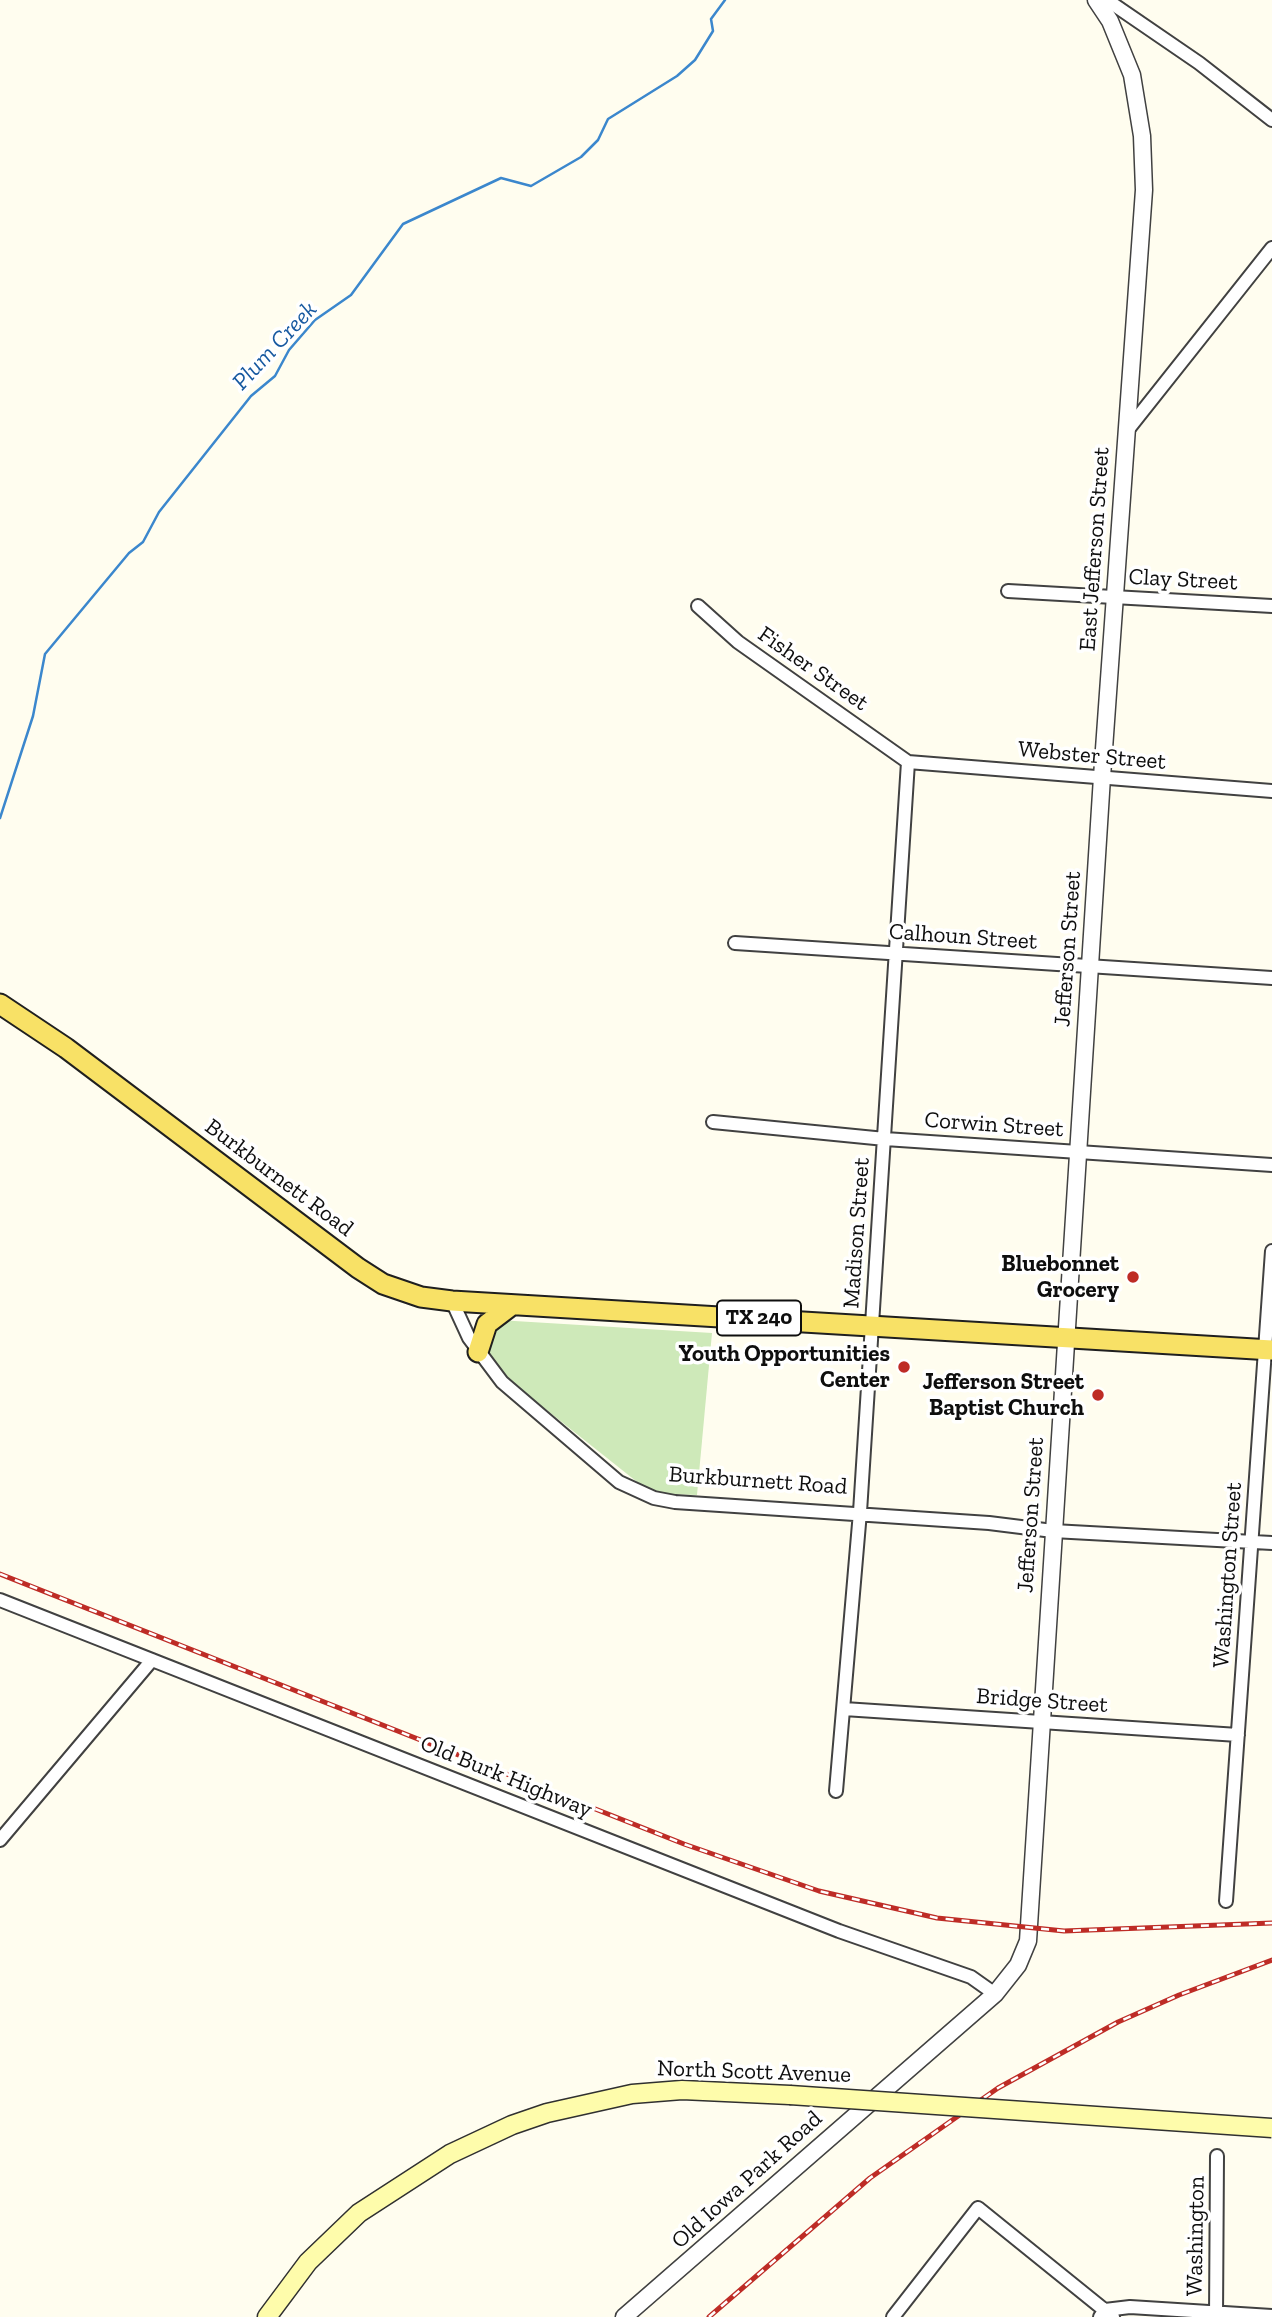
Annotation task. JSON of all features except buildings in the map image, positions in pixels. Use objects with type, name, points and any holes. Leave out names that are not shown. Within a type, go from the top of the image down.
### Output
[{"type":"main road","name":"Burkburnett Road","points":[[0,1004],[66,1048],[358,1268],[396,1289],[452,1301]]},
{"type":"main road","name":"TX 240","points":[[452,1301],[1269,1350]]},
{"type":"main road","points":[[478,1352],[487,1324],[512,1305]]},
{"type":"main road","name":"North Scott Avenue","points":[[267,2317],[308,2262],[359,2213],[433,2164],[500,2130],[547,2113],[632,2094],[708,2091],[790,2095],[1272,2128]]},
{"type":"street","points":[[1096,0],[1110,20],[1132,75],[1142,136],[1141,247],[1126,432]]},
{"type":"street","points":[[1107,0],[1199,63],[1272,120]]},
{"type":"street","name":"East Jefferson Street","points":[[1102,778],[1126,432],[1272,248]]},
{"type":"street","name":"Clay Street","points":[[1008,591],[1272,606]]},
{"type":"street","name":"Fisher Street","points":[[698,606],[738,642],[908,762]]},
{"type":"street","name":"Webster Street","points":[[908,762],[1272,791]]},
{"type":"street","name":"Madison Street","points":[[836,1791],[860,1512],[898,953],[908,762]]},
{"type":"street","name":"Jefferson Street","points":[[995,1994],[1018,1965],[1028,1941],[1102,778]]},
{"type":"street","name":"Calhoun Street","points":[[735,943],[1272,978]]},
{"type":"street","name":"Corwin Street","points":[[713,1122],[885,1139],[1272,1166]]},
{"type":"street","name":"Washington Street","points":[[1226,1901],[1250,1543],[1269,1350],[1272,1251]]},
{"type":"street","name":"Burkburnett Road","points":[[452,1301],[478,1352],[502,1382],[619,1482],[639,1493],[675,1502],[860,1512],[1053,1531],[1272,1544]]},
{"type":"street","name":"Old Burk Highway","points":[[0,1600],[839,1931],[971,1977],[995,1994]]},
{"type":"street","points":[[0,1840],[152,1660]]},
{"type":"street","name":"Bridge Street","points":[[844,1709],[1238,1735]]},
{"type":"street","name":"Old Iowa Park Road","points":[[630,2315],[995,1994]]},
{"type":"street","name":"Washington","points":[[1216,2315],[1217,2156]]},
{"type":"street","points":[[893,2317],[978,2208],[1106,2315],[1130,2307],[1216,2315],[1272,2316]]},
{"type":"green space","points":[[498,1320],[712,1333],[697,1495],[668,1494],[646,1489],[495,1369],[484,1347]]},
{"type":"waterway","name":"Plum Creek","points":[[0,818],[33,716],[45,654],[129,553],[143,542],[159,512],[251,396],[275,376],[289,350],[315,320],[351,295],[403,224],[501,178],[531,186],[581,157],[598,140],[608,119],[677,76],[695,60],[713,31],[711,19],[725,0]]},
{"type":"railway","points":[[0,1574],[684,1844],[819,1891],[937,1918],[1064,1931],[1272,1923]]},
{"type":"railway","points":[[709,2317],[870,2178],[998,2088],[1118,2022],[1179,1995],[1272,1960]]},
{"type":"place","name":"Bluebonnet Grocery","points":[[1133,1277]]},
{"type":"place","name":"Youth Opportunities Center","points":[[904,1367]]},
{"type":"place","name":"Jefferson Street Baptist Church","points":[[1098,1395]]}]
